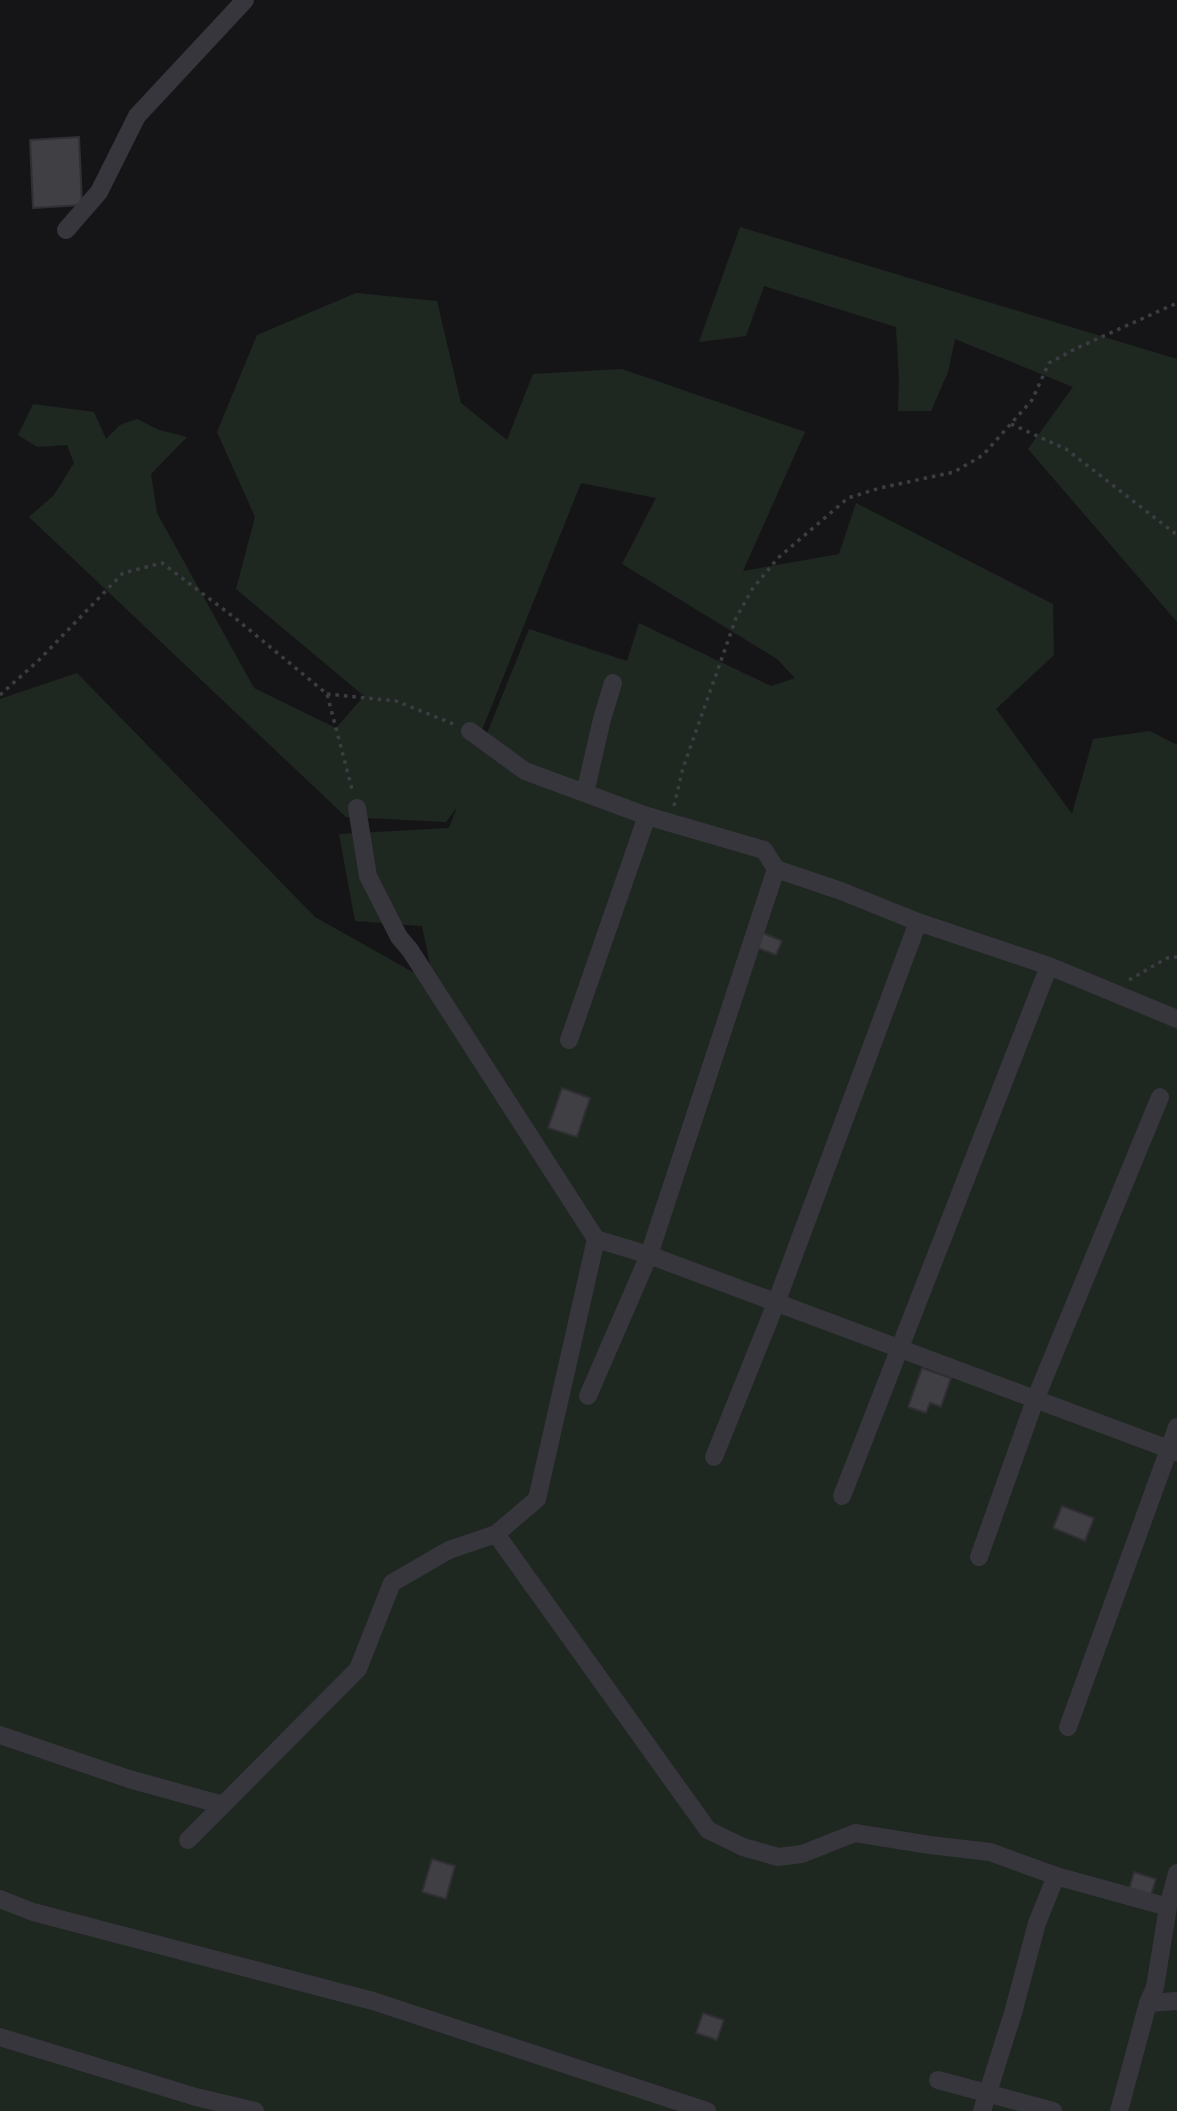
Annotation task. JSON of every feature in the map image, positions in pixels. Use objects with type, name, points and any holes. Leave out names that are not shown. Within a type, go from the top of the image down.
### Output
[{"type":"street","points":[[66,230],[99,192],[137,117],[245,0]]},
{"type":"street","points":[[584,793],[613,683]]},
{"type":"street","points":[[470,731],[525,771],[647,816],[764,850],[776,869],[841,891],[918,922],[1049,966],[1177,1019]]},
{"type":"street","points":[[357,808],[368,876],[399,937],[410,950],[596,1239],[649,1255],[1173,1451]]},
{"type":"street","points":[[569,1040],[647,816]]},
{"type":"street","points":[[588,1396],[649,1255],[776,869]]},
{"type":"street","points":[[715,1457],[776,1303],[918,922]]},
{"type":"street","points":[[842,1496],[1049,966]]},
{"type":"street","points":[[979,1557],[1035,1399],[1160,1097]]},
{"type":"street","points":[[188,1840],[358,1669],[392,1583],[449,1550],[496,1534],[537,1499],[596,1239]]},
{"type":"street","points":[[1068,1727],[1173,1451],[1177,1427]]},
{"type":"street","points":[[496,1534],[708,1830],[743,1847],[778,1857],[802,1854],[855,1833],[990,1852],[1056,1876],[1168,1907]]},
{"type":"street","points":[[0,1735],[129,1779],[223,1805]]},
{"type":"street","points":[[1119,2111],[1147,2003],[1155,1987],[1168,1907],[1177,1873]]},
{"type":"street","points":[[982,2111],[1037,1923],[1056,1876]]},
{"type":"street","points":[[0,1899],[33,1912],[373,2001],[707,2111]]},
{"type":"street","points":[[1147,2003],[1177,2001]]},
{"type":"street","points":[[0,2037],[196,2097],[256,2111]]},
{"type":"street","points":[[938,2080],[1053,2111]]},
{"type":"path","points":[[670,822],[683,768],[736,618],[753,588],[778,558],[848,499],[880,488],[954,472],[983,455],[1032,400],[1049,363],[1177,303]]},
{"type":"path","points":[[1010,424],[1066,449],[1177,535]]},
{"type":"path","points":[[0,695],[39,660],[123,573],[162,563],[235,618],[327,694],[396,701],[470,731]]},
{"type":"path","points":[[327,694],[357,808]]},
{"type":"path","points":[[1099,987],[1133,979],[1167,958],[1177,957]]},
{"type":"shaded area","points":[[740,227],[1177,359],[1177,622],[1028,449],[1073,387],[955,339],[948,372],[931,411],[898,411],[896,327],[764,286],[746,336],[699,342]]},
{"type":"shaded area","points":[[356,293],[437,301],[461,403],[507,440],[533,374],[622,369],[805,432],[743,571],[839,554],[856,503],[1053,604],[1054,655],[996,709],[1072,814],[1093,739],[1150,731],[1177,745],[1177,2111],[0,2111],[0,699],[77,673],[315,917],[434,984],[422,926],[355,921],[339,834],[449,828],[457,807],[446,822],[346,817],[29,517],[54,495],[74,463],[67,445],[37,447],[18,435],[33,404],[94,412],[106,439],[120,425],[137,419],[159,430],[187,437],[151,474],[157,513],[254,688],[336,728],[364,696],[236,589],[255,517],[217,432],[257,335]],"holes":[[[581,483],[656,498],[622,564],[777,659],[795,678],[771,686],[639,623],[627,661],[529,629],[486,736],[482,730]]]},
{"type":"building","points":[[79,137],[82,205],[33,208],[30,140]]},
{"type":"building","points":[[761,932],[782,941],[776,955],[755,947]]},
{"type":"building","points":[[562,1088],[590,1098],[577,1137],[548,1128]]},
{"type":"building","points":[[922,1368],[951,1378],[941,1407],[930,1403],[926,1413],[908,1407]]},
{"type":"building","points":[[1062,1506],[1094,1518],[1085,1541],[1053,1528]]},
{"type":"building","points":[[432,1859],[455,1866],[446,1899],[422,1892]]},
{"type":"building","points":[[1134,1872],[1156,1879],[1151,1895],[1129,1889]]},
{"type":"building","points":[[703,2013],[724,2020],[717,2040],[696,2033]]}]
